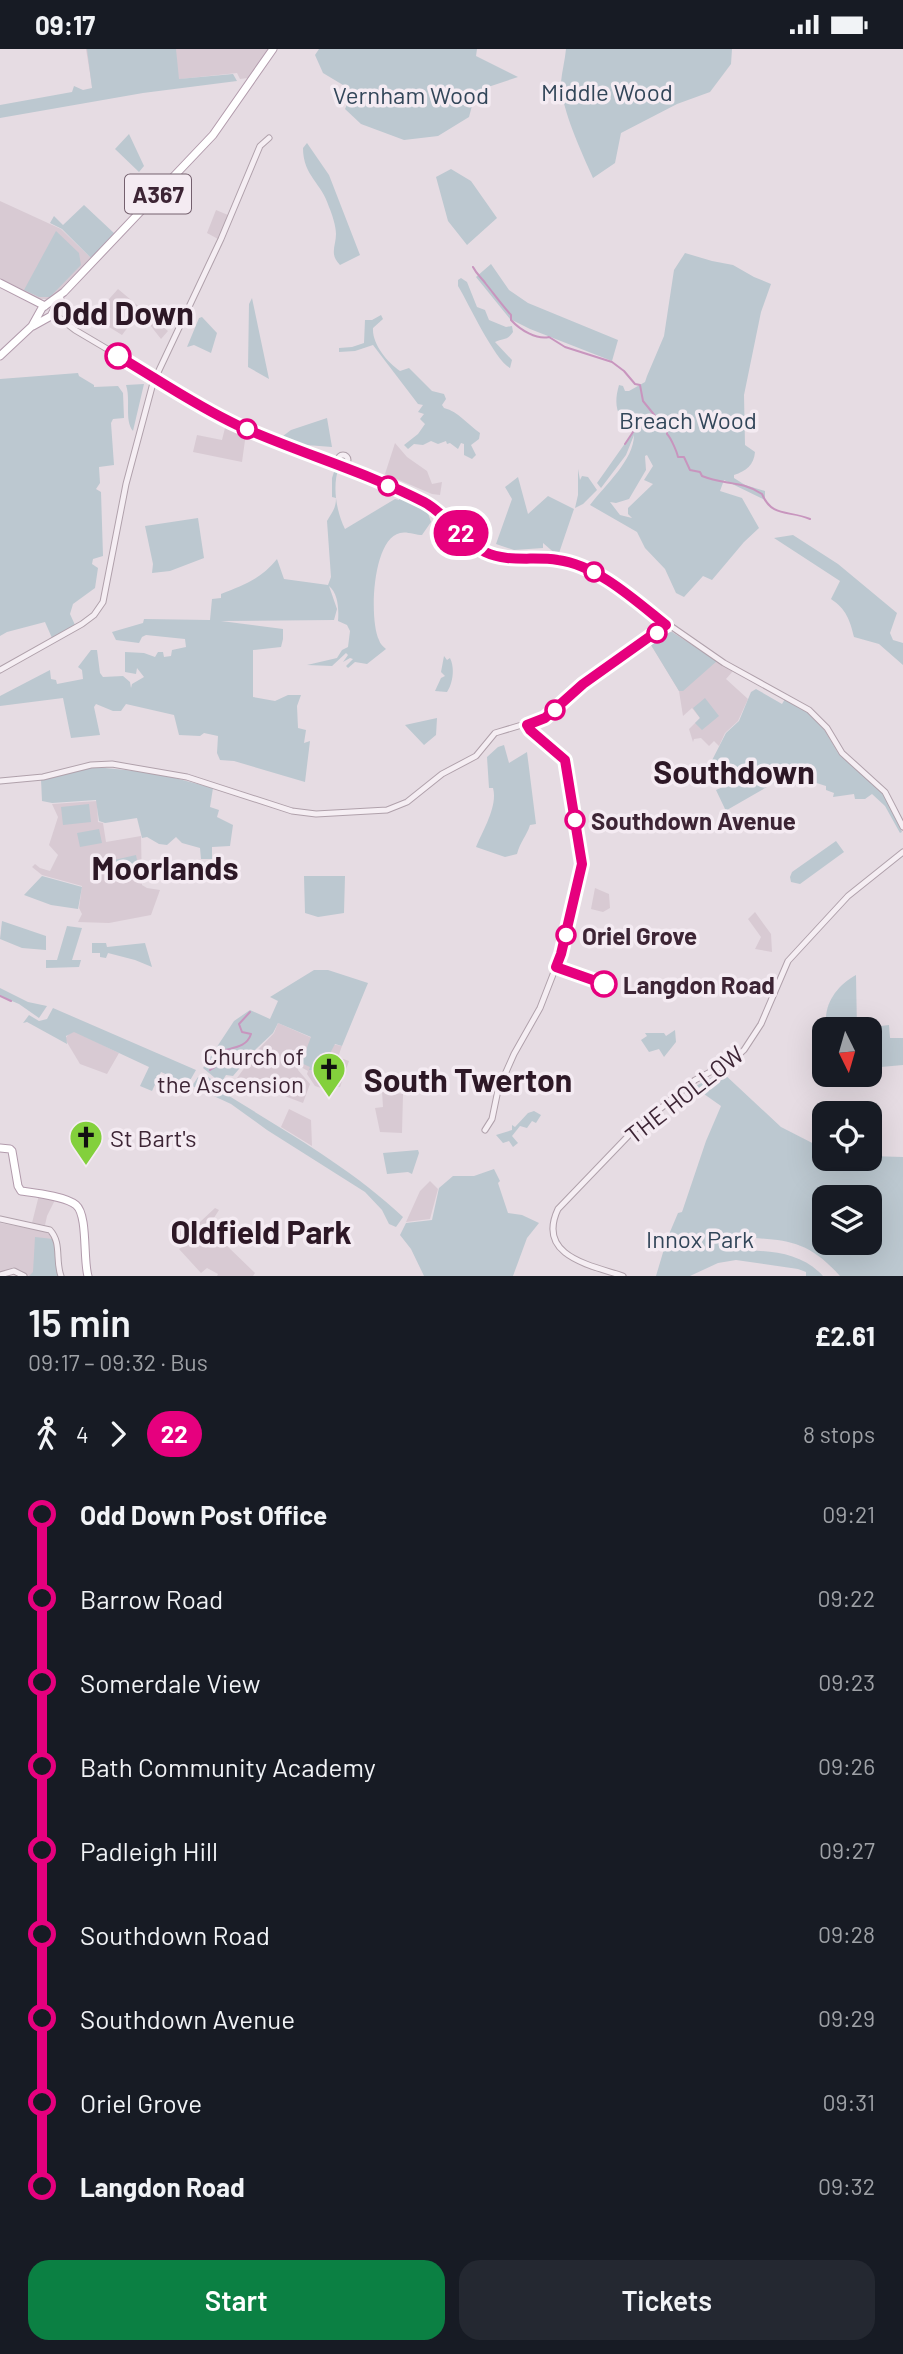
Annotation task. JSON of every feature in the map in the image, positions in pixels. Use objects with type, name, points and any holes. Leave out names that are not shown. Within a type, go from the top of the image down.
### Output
[{"type":"main road","name":"A367","points":[[0,356],[47,312],[213,135],[273,49]]},
{"type":"main road","points":[[0,283],[29,298],[47,312]]},
{"type":"main road","points":[[0,1147],[10,1149],[21,1191],[73,1203],[80,1211],[84,1262],[88,1276]]},
{"type":"street","points":[[0,670],[82,624],[94,615],[103,602],[126,484],[155,378],[260,146],[269,138]]},
{"type":"street","points":[[47,312],[234,424],[325,459],[343,463],[364,476],[439,511],[468,541],[488,554],[508,558],[556,559],[590,570],[724,663],[815,715],[827,728],[842,753],[885,792],[903,827]]},
{"type":"street","points":[[0,781],[43,777],[95,764],[112,764],[193,778],[308,814],[379,811],[407,802],[442,774],[472,759],[481,752],[495,733],[545,718],[583,684],[666,625]]},
{"type":"street","points":[[485,1130],[492,1119],[498,1090],[540,1008],[561,954],[581,876],[582,864],[565,760],[527,725]]},
{"type":"street","name":"THE HOLLOW","points":[[623,1276],[570,1257],[557,1243],[552,1233],[552,1223],[562,1203],[632,1132],[695,1080],[744,1050],[761,1024],[788,961],[848,896],[903,852]]},
{"type":"street","points":[[0,1219],[50,1230],[57,1241],[57,1265],[61,1276]]},
{"type":"street","points":[[0,1275],[14,1271],[24,1276]]},
{"type":"shaded area","points":[[86,49],[269,49],[248,78],[240,79],[237,73],[143,83],[93,92]]},
{"type":"shaded area","points":[[0,201],[61,229],[92,259],[61,293],[47,299],[38,299],[0,280]]},
{"type":"shaded area","points":[[216,210],[228,215],[218,239],[207,233]]},
{"type":"shaded area","points":[[118,289],[168,331],[161,339],[150,325],[137,315],[122,335],[93,317]]},
{"type":"shaded area","points":[[226,424],[246,433],[242,462],[193,452],[197,435],[222,440]]},
{"type":"shaded area","points":[[395,443],[407,457],[427,471],[432,484],[442,482],[440,495],[385,474]]},
{"type":"shaded area","points":[[672,632],[733,671],[726,679],[748,699],[738,721],[725,733],[719,746],[714,741],[709,746],[701,738],[694,739],[693,742],[689,729],[700,718],[692,708],[683,716],[679,691],[651,645],[661,633]]},
{"type":"shaded area","points":[[97,801],[98,822],[103,823],[106,842],[141,836],[142,885],[160,890],[151,915],[109,923],[78,922],[82,914],[79,908],[82,886],[42,875],[32,867],[35,864],[50,871],[58,855],[49,845],[58,817],[52,804]]},
{"type":"shaded area","points":[[595,888],[609,894],[610,908],[603,912],[591,909]]},
{"type":"shaded area","points":[[755,912],[771,934],[772,952],[755,949],[761,937],[748,919]]},
{"type":"shaded area","points":[[278,1023],[321,1042],[342,1046],[338,1057],[349,1061],[340,1087],[315,1086],[307,1074],[308,1071],[299,1066],[298,1070],[310,1084],[303,1103],[237,1078],[274,1033]]},
{"type":"shaded area","points":[[74,1031],[119,1053],[107,1074],[80,1064],[65,1039]]},
{"type":"shaded area","points":[[382,1091],[403,1094],[402,1133],[380,1132],[375,1108],[383,1107]]},
{"type":"shaded area","points":[[289,1109],[311,1120],[312,1146],[281,1127]]},
{"type":"shaded area","points":[[430,1181],[438,1189],[430,1219],[406,1222],[420,1191]]},
{"type":"shaded area","points":[[39,1195],[55,1200],[45,1225],[32,1223]]},
{"type":"shaded area","points":[[215,1208],[219,1210],[208,1227],[215,1234],[219,1229],[227,1235],[223,1242],[255,1273],[253,1276],[217,1276],[218,1274],[207,1268],[201,1273],[179,1249],[184,1245],[175,1227],[178,1226],[181,1232],[197,1218],[200,1222]]},
{"type":"shaded area","points":[[0,1223],[51,1235],[56,1245],[54,1260],[58,1276],[29,1276],[14,1269],[0,1272]]},
{"type":"green space","points":[[87,49],[176,49],[179,79],[233,74],[237,81],[143,93],[0,118],[0,105],[72,92],[74,86],[83,90],[92,88]]},
{"type":"green space","name":"Vernham Wood","points":[[319,49],[477,49],[476,56],[518,77],[476,91],[469,117],[438,136],[404,140],[361,124],[345,109],[353,91],[323,73],[315,55]]},
{"type":"green space","name":"Middle Wood","points":[[566,49],[732,49],[731,64],[710,92],[677,104],[621,133],[615,163],[593,178],[564,105],[561,82]]},
{"type":"green space","points":[[129,134],[144,166],[139,172],[115,149]]},
{"type":"green space","points":[[307,143],[329,175],[360,255],[340,265],[334,254],[336,234],[333,217],[326,199],[306,166],[303,148]]},
{"type":"green space","points":[[451,169],[471,181],[497,218],[467,245],[448,221],[436,177]]},
{"type":"green space","points":[[84,205],[115,234],[92,259],[62,229],[50,223],[54,216],[63,225]]},
{"type":"green space","points":[[56,231],[79,253],[81,265],[50,297],[39,297],[24,290]]},
{"type":"green space","name":"Breach Wood","points":[[685,253],[733,265],[771,284],[761,312],[744,395],[745,445],[755,452],[749,467],[734,475],[734,478],[745,485],[765,491],[765,500],[724,480],[720,491],[742,498],[759,528],[712,580],[703,576],[684,597],[676,593],[665,569],[645,548],[637,532],[590,505],[618,472],[633,444],[634,435],[626,455],[601,488],[597,483],[633,432],[618,411],[616,399],[619,385],[629,391],[645,382],[664,336],[674,270]],"holes":[[[647,455],[653,466],[644,480],[653,484],[628,508],[628,514],[632,518],[620,515],[610,502],[629,499],[646,470],[645,456]]]},
{"type":"green space","points":[[491,264],[509,290],[528,303],[618,340],[612,361],[510,319],[476,277]]},
{"type":"green space","points":[[461,278],[467,282],[477,307],[485,310],[489,320],[506,327],[512,326],[513,332],[509,337],[495,342],[512,360],[510,368],[489,343],[458,286],[458,280]]},
{"type":"green space","points":[[252,298],[269,379],[248,367],[249,304]]},
{"type":"green space","points":[[381,315],[383,319],[373,328],[373,334],[385,358],[400,371],[409,368],[432,391],[444,394],[444,408],[459,415],[480,433],[479,439],[471,445],[476,455],[472,459],[464,455],[464,444],[461,443],[458,449],[446,441],[438,444],[431,441],[423,445],[414,444],[408,449],[404,445],[418,434],[425,424],[420,419],[424,414],[418,412],[423,405],[418,404],[373,345],[355,351],[339,352],[339,348],[364,343],[365,320]]},
{"type":"green space","points":[[202,317],[217,333],[211,353],[194,345],[187,347],[199,318]]},
{"type":"green space","points":[[78,373],[94,387],[118,386],[123,393],[124,418],[113,419],[111,423],[114,465],[99,467],[100,483],[96,489],[101,492],[103,556],[93,559],[92,564],[98,568],[95,588],[73,604],[70,614],[75,625],[52,638],[45,622],[0,636],[0,379]]},
{"type":"green space","points":[[144,384],[133,431],[129,421],[126,385]]},
{"type":"green space","points":[[327,418],[332,447],[294,444],[279,439],[291,430]]},
{"type":"green space","points":[[336,466],[339,467],[336,498],[332,497],[332,478]]},
{"type":"green space","points":[[578,469],[580,480],[582,476],[588,477],[597,490],[575,508],[578,495]]},
{"type":"green space","points":[[518,477],[528,514],[548,496],[574,509],[558,556],[543,543],[543,548],[514,550],[496,544],[512,499],[505,487]]},
{"type":"green space","points":[[402,495],[429,509],[431,522],[422,535],[400,533],[391,539],[378,564],[374,616],[379,641],[386,649],[367,664],[355,662],[348,668],[346,666],[353,659],[343,662],[348,655],[346,653],[332,666],[307,665],[337,658],[342,650],[348,647],[350,631],[347,625],[338,621],[338,606],[336,597],[329,586],[337,609],[334,620],[221,621],[283,629],[281,647],[253,650],[253,697],[275,701],[288,695],[301,695],[297,706],[298,728],[306,730],[304,743],[310,741],[305,782],[234,761],[220,760],[217,753],[218,736],[204,733],[200,736],[179,735],[174,715],[126,704],[121,711],[113,711],[96,704],[94,707],[100,735],[71,738],[63,698],[0,706],[0,696],[50,670],[51,679],[56,680],[57,684],[83,679],[82,670],[78,667],[91,650],[97,650],[103,677],[123,676],[130,682],[131,688],[132,684],[144,677],[137,668],[136,674],[125,672],[125,652],[144,653],[155,657],[158,652],[163,652],[164,657],[171,656],[172,650],[186,647],[185,639],[146,635],[139,643],[116,640],[112,632],[143,623],[144,619],[210,620],[212,599],[221,598],[221,594],[252,581],[277,559],[284,579],[328,585],[331,577],[327,521],[336,498],[345,529],[395,499],[399,500]]},
{"type":"green space","points":[[198,518],[204,558],[170,571],[152,573],[153,564],[145,526]]},
{"type":"green space","points":[[793,535],[838,564],[897,613],[890,633],[893,640],[903,643],[903,665],[879,644],[854,637],[847,615],[831,599],[840,581],[774,538]]},
{"type":"green space","points":[[672,632],[717,661],[683,691],[679,691],[651,645],[661,633]]},
{"type":"green space","points":[[444,656],[452,662],[452,680],[447,692],[435,691],[441,678],[445,676],[441,672]]},
{"type":"green space","points":[[756,689],[782,704],[785,699],[807,711],[821,724],[838,753],[884,795],[902,832],[900,833],[885,806],[872,794],[865,799],[855,799],[854,794],[833,797],[834,793],[826,790],[826,786],[810,781],[794,782],[793,772],[725,809],[716,790],[727,785],[721,773],[710,778],[707,770],[726,733],[739,721],[751,692]]},
{"type":"green space","points":[[705,698],[719,716],[702,730],[695,723],[700,718],[693,708]]},
{"type":"green space","points":[[437,718],[436,735],[424,745],[405,725]]},
{"type":"green space","points":[[504,745],[509,763],[527,752],[536,824],[530,825],[517,854],[505,857],[476,847],[489,818],[494,795],[493,788],[489,788],[487,757]]},
{"type":"green space","points":[[95,767],[156,773],[213,788],[210,807],[219,810],[217,817],[233,825],[230,846],[212,847],[212,859],[201,859],[200,848],[182,843],[176,837],[167,845],[147,837],[142,838],[137,818],[105,823],[99,821],[96,800],[52,803],[42,801],[41,779]]},
{"type":"green space","points":[[89,804],[91,822],[63,825],[61,807]]},
{"type":"green space","points":[[99,829],[102,843],[80,847],[77,833]]},
{"type":"green space","points":[[836,841],[844,852],[800,884],[791,882],[792,872]]},
{"type":"green space","points":[[136,855],[139,870],[118,875],[114,860]]},
{"type":"green space","points":[[42,876],[82,887],[78,909],[51,905],[24,895]]},
{"type":"green space","points":[[304,876],[345,876],[344,913],[318,917],[305,913]]},
{"type":"green space","points":[[2,921],[46,936],[46,950],[22,948],[0,939]]},
{"type":"green space","points":[[67,926],[82,928],[72,960],[81,960],[79,967],[46,968],[46,960],[57,960]]},
{"type":"green space","points":[[92,943],[106,943],[107,947],[145,943],[152,967],[108,953],[106,958],[100,957],[100,953],[92,953]]},
{"type":"green space","points":[[314,970],[328,970],[368,983],[342,1046],[335,1044],[321,1070],[309,1070],[310,1067],[301,1063],[311,1037],[278,1023],[273,1033],[233,1076],[226,1075],[221,1083],[203,1068],[234,1021],[250,1010],[270,1019],[278,1001],[270,997]]},
{"type":"green space","points":[[856,975],[857,1017],[826,1017],[832,997]]},
{"type":"green space","points":[[0,988],[28,1002],[47,1006],[39,1018],[19,1004],[0,996]]},
{"type":"green space","points":[[53,1008],[196,1070],[188,1084],[161,1072],[152,1091],[140,1086],[149,1067],[74,1032],[66,1036],[67,1044],[27,1022],[23,1023],[29,1015],[39,1021],[47,1019]]},
{"type":"green space","points":[[889,1025],[890,1038],[903,1038],[903,1065],[882,1067],[882,1026]]},
{"type":"green space","points":[[675,1030],[676,1042],[664,1057],[659,1049],[649,1052],[641,1040],[647,1036],[645,1033],[664,1033],[666,1036]]},
{"type":"green space","name":"Innox Park","points":[[722,1072],[781,1127],[812,1143],[812,1171],[882,1171],[882,1156],[903,1157],[903,1276],[840,1276],[817,1255],[882,1255],[882,1185],[812,1185],[812,1252],[793,1243],[737,1237],[736,1250],[772,1252],[794,1257],[823,1276],[806,1276],[806,1272],[798,1269],[736,1260],[718,1263],[690,1276],[656,1276],[667,1239],[678,1213],[682,1212],[721,1106],[694,1087]]},
{"type":"green space","points":[[207,1076],[220,1086],[221,1091],[315,1149],[360,1181],[403,1217],[396,1227],[389,1224],[382,1210],[365,1192],[231,1104],[192,1086],[198,1077],[203,1080]]},
{"type":"green space","points":[[534,1111],[541,1115],[536,1123],[532,1121],[527,1128],[520,1126],[512,1136],[518,1143],[513,1147],[509,1141],[503,1143],[496,1135],[512,1130],[512,1125],[515,1127],[528,1113]]},
{"type":"green space","points":[[418,1150],[412,1174],[387,1174],[383,1153]]},
{"type":"green space","points":[[494,1169],[508,1213],[522,1215],[539,1223],[527,1238],[513,1276],[424,1276],[411,1249],[400,1235],[406,1223],[432,1220],[439,1188],[453,1176],[474,1176]]},
{"type":"green space","points":[[35,1237],[53,1239],[58,1276],[29,1276],[33,1272]]},
{"type":"waterway","points":[[473,267],[519,327],[534,336],[549,337],[565,347],[612,362],[635,384],[640,385],[643,401],[667,427],[667,434],[678,457],[684,457],[690,470],[700,472],[702,476],[710,479],[754,490],[762,494],[766,502],[776,510],[810,519]]},
{"type":"waterway","points":[[625,444],[633,432],[651,418]]},
{"type":"waterway","points":[[0,996],[11,1001]]},
{"type":"waterway","points":[[210,1070],[215,1067],[219,1052],[242,1045],[249,1039],[251,1034],[242,1032],[239,1024],[250,1012]]},
{"type":"bus line","name":"22","points":[[118,356],[234,424],[348,467],[423,502],[439,511],[468,541],[488,554],[508,558],[556,559],[590,570],[666,625],[583,684],[545,718],[527,725],[565,760],[582,864],[556,967],[604,984]]},
{"type":"place","name":"Southdown Avenue","points":[[575,820]]},
{"type":"place","name":"Oriel Grove","points":[[566,935]]},
{"type":"place","name":"Langdon Road","points":[[604,984]]},
{"type":"place","name":"Church of the Ascension","points":[[329,1099]]},
{"type":"place","name":"St Bart's","points":[[86,1167]]},
{"type":"district","name":"Odd Down","points":[[123,312]]},
{"type":"district","name":"Southdown","points":[[734,771]]},
{"type":"district","name":"Moorlands","points":[[165,867]]},
{"type":"district","name":"South Twerton","points":[[468,1079]]},
{"type":"district","name":"Oldfield Park","points":[[261,1231]]}]
